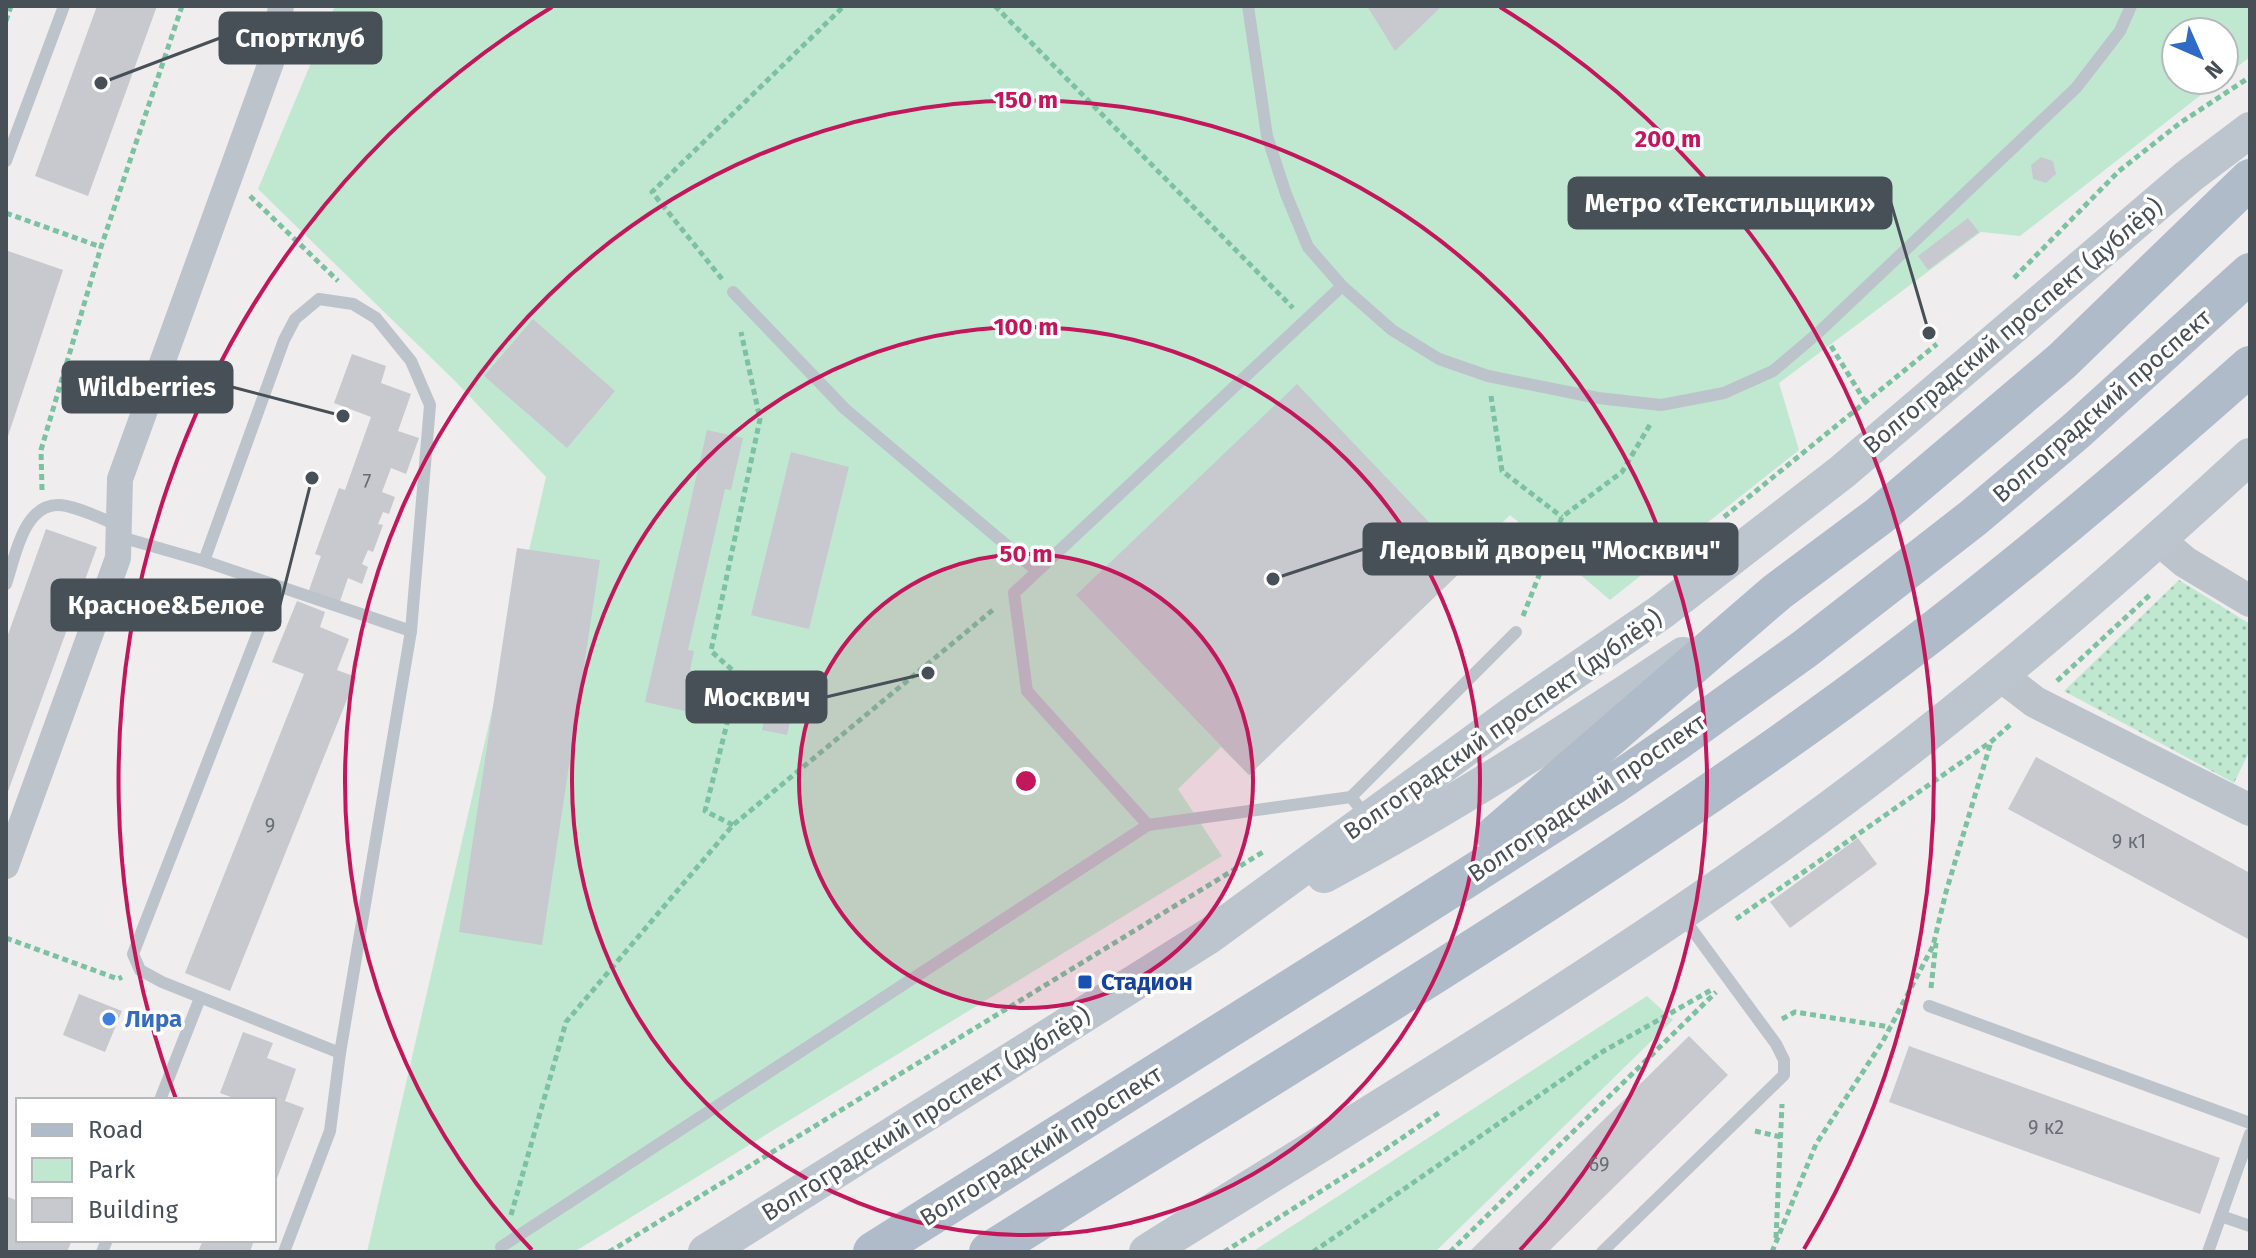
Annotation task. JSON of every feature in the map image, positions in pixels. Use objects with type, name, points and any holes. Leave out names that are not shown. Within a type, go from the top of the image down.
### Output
[{"type":"main road","name":"Волгоградский проспект (дублёр)","points":[[706,1252],[1209,936],[1360,808],[1517,711],[1661,612],[1842,472],[2189,176],[2250,130]]},
{"type":"main road","points":[[1209,936],[1415,827],[1589,718],[1777,592],[1879,516],[2062,361],[2250,179]]},
{"type":"main road","name":"Волгоградский проспект","points":[[873,1252],[1611,786],[1818,638],[1985,509],[2250,273]]},
{"type":"main road","points":[[989,1252],[1610,860],[1787,740],[2027,558],[2131,472],[2250,366]]},
{"type":"main road","points":[[1147,1252],[1541,1006],[1681,914],[1875,774],[2001,676],[2159,540],[2250,456]]},
{"type":"main road","points":[[1391,926],[1777,592]]},
{"type":"street","points":[[6,866],[118,540],[120,479],[273,57],[281,6]]},
{"type":"street","points":[[2159,540],[2185,562],[2250,601]]},
{"type":"street","points":[[2001,676],[2047,708],[2250,810]]},
{"type":"lane","points":[[6,161],[64,6]]},
{"type":"lane","points":[[1248,6],[1267,136],[1286,194],[1308,247],[1342,286],[1392,330],[1439,359],[1488,376],[1598,398],[1661,405],[1724,393],[1773,371],[1819,332],[2076,88],[2120,31],[2131,6]]},
{"type":"lane","points":[[1148,825],[1027,691],[1014,593],[1342,286]]},
{"type":"lane","points":[[733,292],[845,409],[1037,571]]},
{"type":"lane","points":[[204,561],[284,340],[295,319],[319,299],[353,304],[376,318],[411,361],[430,405],[411,631],[340,1053],[335,1108],[330,1131],[284,1252]]},
{"type":"lane","points":[[6,584],[27,525],[43,507],[60,504],[118,540],[204,561],[411,631]]},
{"type":"lane","points":[[276,586],[133,954],[140,970],[200,998],[340,1053]]},
{"type":"lane","points":[[501,1247],[1148,825],[1360,808],[1516,632]]},
{"type":"lane","points":[[1602,1252],[1784,1075],[1784,1060],[1681,914]]},
{"type":"lane","points":[[161,1098],[200,998]]},
{"type":"lane","points":[[1929,1006],[2250,1123]]},
{"type":"lane","points":[[2208,1252],[2250,1134]]},
{"type":"lane","points":[[2221,1216],[2250,1226]]},
{"type":"path","points":[[6,21],[11,6]]},
{"type":"path","points":[[43,507],[41,450],[101,247],[182,6]]},
{"type":"path","points":[[733,825],[705,811],[739,676],[711,651],[760,419],[733,292],[652,192],[844,6]]},
{"type":"path","points":[[995,6],[1305,320]]},
{"type":"path","points":[[229,176],[376,318]]},
{"type":"path","points":[[6,213],[101,247]]},
{"type":"path","points":[[1819,332],[1866,403]]},
{"type":"path","points":[[1488,376],[1502,471],[1562,517]]},
{"type":"path","points":[[1516,632],[1562,517],[1622,472],[1661,405]]},
{"type":"path","points":[[501,1247],[566,1022],[733,825],[1014,593]]},
{"type":"path","points":[[1772,1252],[1816,1144],[1890,1027],[1933,946],[1992,741]]},
{"type":"path","points":[[1929,1006],[1938,926]]},
{"type":"path","points":[[6,938],[118,979],[140,970]]},
{"type":"path","points":[[1313,1252],[1602,1052],[1728,980]]},
{"type":"path","points":[[1450,1252],[1728,980]]},
{"type":"path","points":[[1763,1029],[1795,1012],[1890,1027]]},
{"type":"path","points":[[1776,1243],[1784,1075]]},
{"type":"green space","points":[[335,6],[2250,6],[2250,57],[2240,65],[2240,16],[2160,16],[2160,96],[2199,96],[2020,236],[1981,232],[1779,383],[1799,450],[1610,600],[1510,515],[1466,559],[1469,564],[1249,775],[1221,747],[1178,789],[1222,856],[574,1252],[367,1252],[546,477],[455,381],[258,189]]},
{"type":"green space","points":[[2179,580],[2250,624],[2250,750],[2234,783],[2064,691]]},
{"type":"green space","points":[[1647,996],[1673,1020],[1435,1252],[1252,1252]]},
{"type":"building","points":[[97,6],[157,6],[88,196],[35,176]]},
{"type":"building","points":[[1367,6],[1442,6],[1395,51]]},
{"type":"building","points":[[2041,157],[2053,161],[2056,174],[2046,183],[2033,179],[2031,165]]},
{"type":"building","points":[[1968,218],[1979,232],[1928,270],[1918,256]]},
{"type":"building","points":[[8,251],[63,270],[7,439],[6,256]]},
{"type":"building","points":[[533,319],[615,391],[567,448],[484,376]]},
{"type":"building","points":[[352,354],[386,366],[381,383],[411,394],[398,431],[419,438],[406,474],[391,468],[382,492],[395,497],[389,514],[383,512],[378,524],[383,525],[373,552],[368,550],[362,564],[368,567],[362,584],[348,578],[339,604],[308,593],[321,556],[315,554],[339,488],[345,490],[371,417],[334,403]]},
{"type":"building","points":[[1297,384],[1469,564],[1249,775],[1076,595]]},
{"type":"building","points":[[707,430],[743,438],[731,490],[725,489],[688,650],[694,651],[690,670],[729,679],[720,719],[645,702]]},
{"type":"building","points":[[791,452],[849,467],[809,629],[751,615]]},
{"type":"building","points":[[46,529],[97,547],[6,797],[6,640]]},
{"type":"building","points":[[517,548],[600,560],[542,945],[459,932]]},
{"type":"building","points":[[297,601],[325,612],[320,627],[349,639],[337,670],[356,677],[230,991],[185,973],[304,674],[272,662]]},
{"type":"building","points":[[767,707],[792,713],[787,735],[762,730]]},
{"type":"building","points":[[2036,757],[2250,873],[2250,940],[2008,809]]},
{"type":"building","points":[[1858,838],[1877,864],[1790,928],[1770,902]]},
{"type":"building","points":[[79,994],[122,1011],[105,1052],[63,1035]]},
{"type":"building","points":[[243,1032],[273,1043],[267,1058],[296,1069],[285,1101],[304,1108],[276,1181],[276,1098],[234,1098],[220,1093]]},
{"type":"building","points":[[1689,1036],[1728,1075],[1548,1252],[1469,1252]]},
{"type":"building","points":[[1909,1046],[2220,1158],[2200,1214],[1889,1102]]},
{"type":"building","points":[[6,1196],[16,1200],[16,1242],[71,1242],[67,1252],[6,1252]]},
{"type":"building","points":[[202,1242],[253,1242],[250,1252],[198,1252]]},
{"type":"place","name":"Спортклуб","points":[[101,83]]},
{"type":"place","name":"Метро «Текстильщики»","points":[[1929,333]]},
{"type":"place","name":"Wildberries","points":[[343,416]]},
{"type":"place","name":"Красное&Белое","points":[[312,478]]},
{"type":"place","name":"Ледовый дворец \"Москвич\"","points":[[1273,579]]},
{"type":"place","name":"Москвич","points":[[928,673]]},
{"type":"place","name":"Стадион","points":[[1085,982]]},
{"type":"place","name":"Лира","points":[[109,1019]]}]
